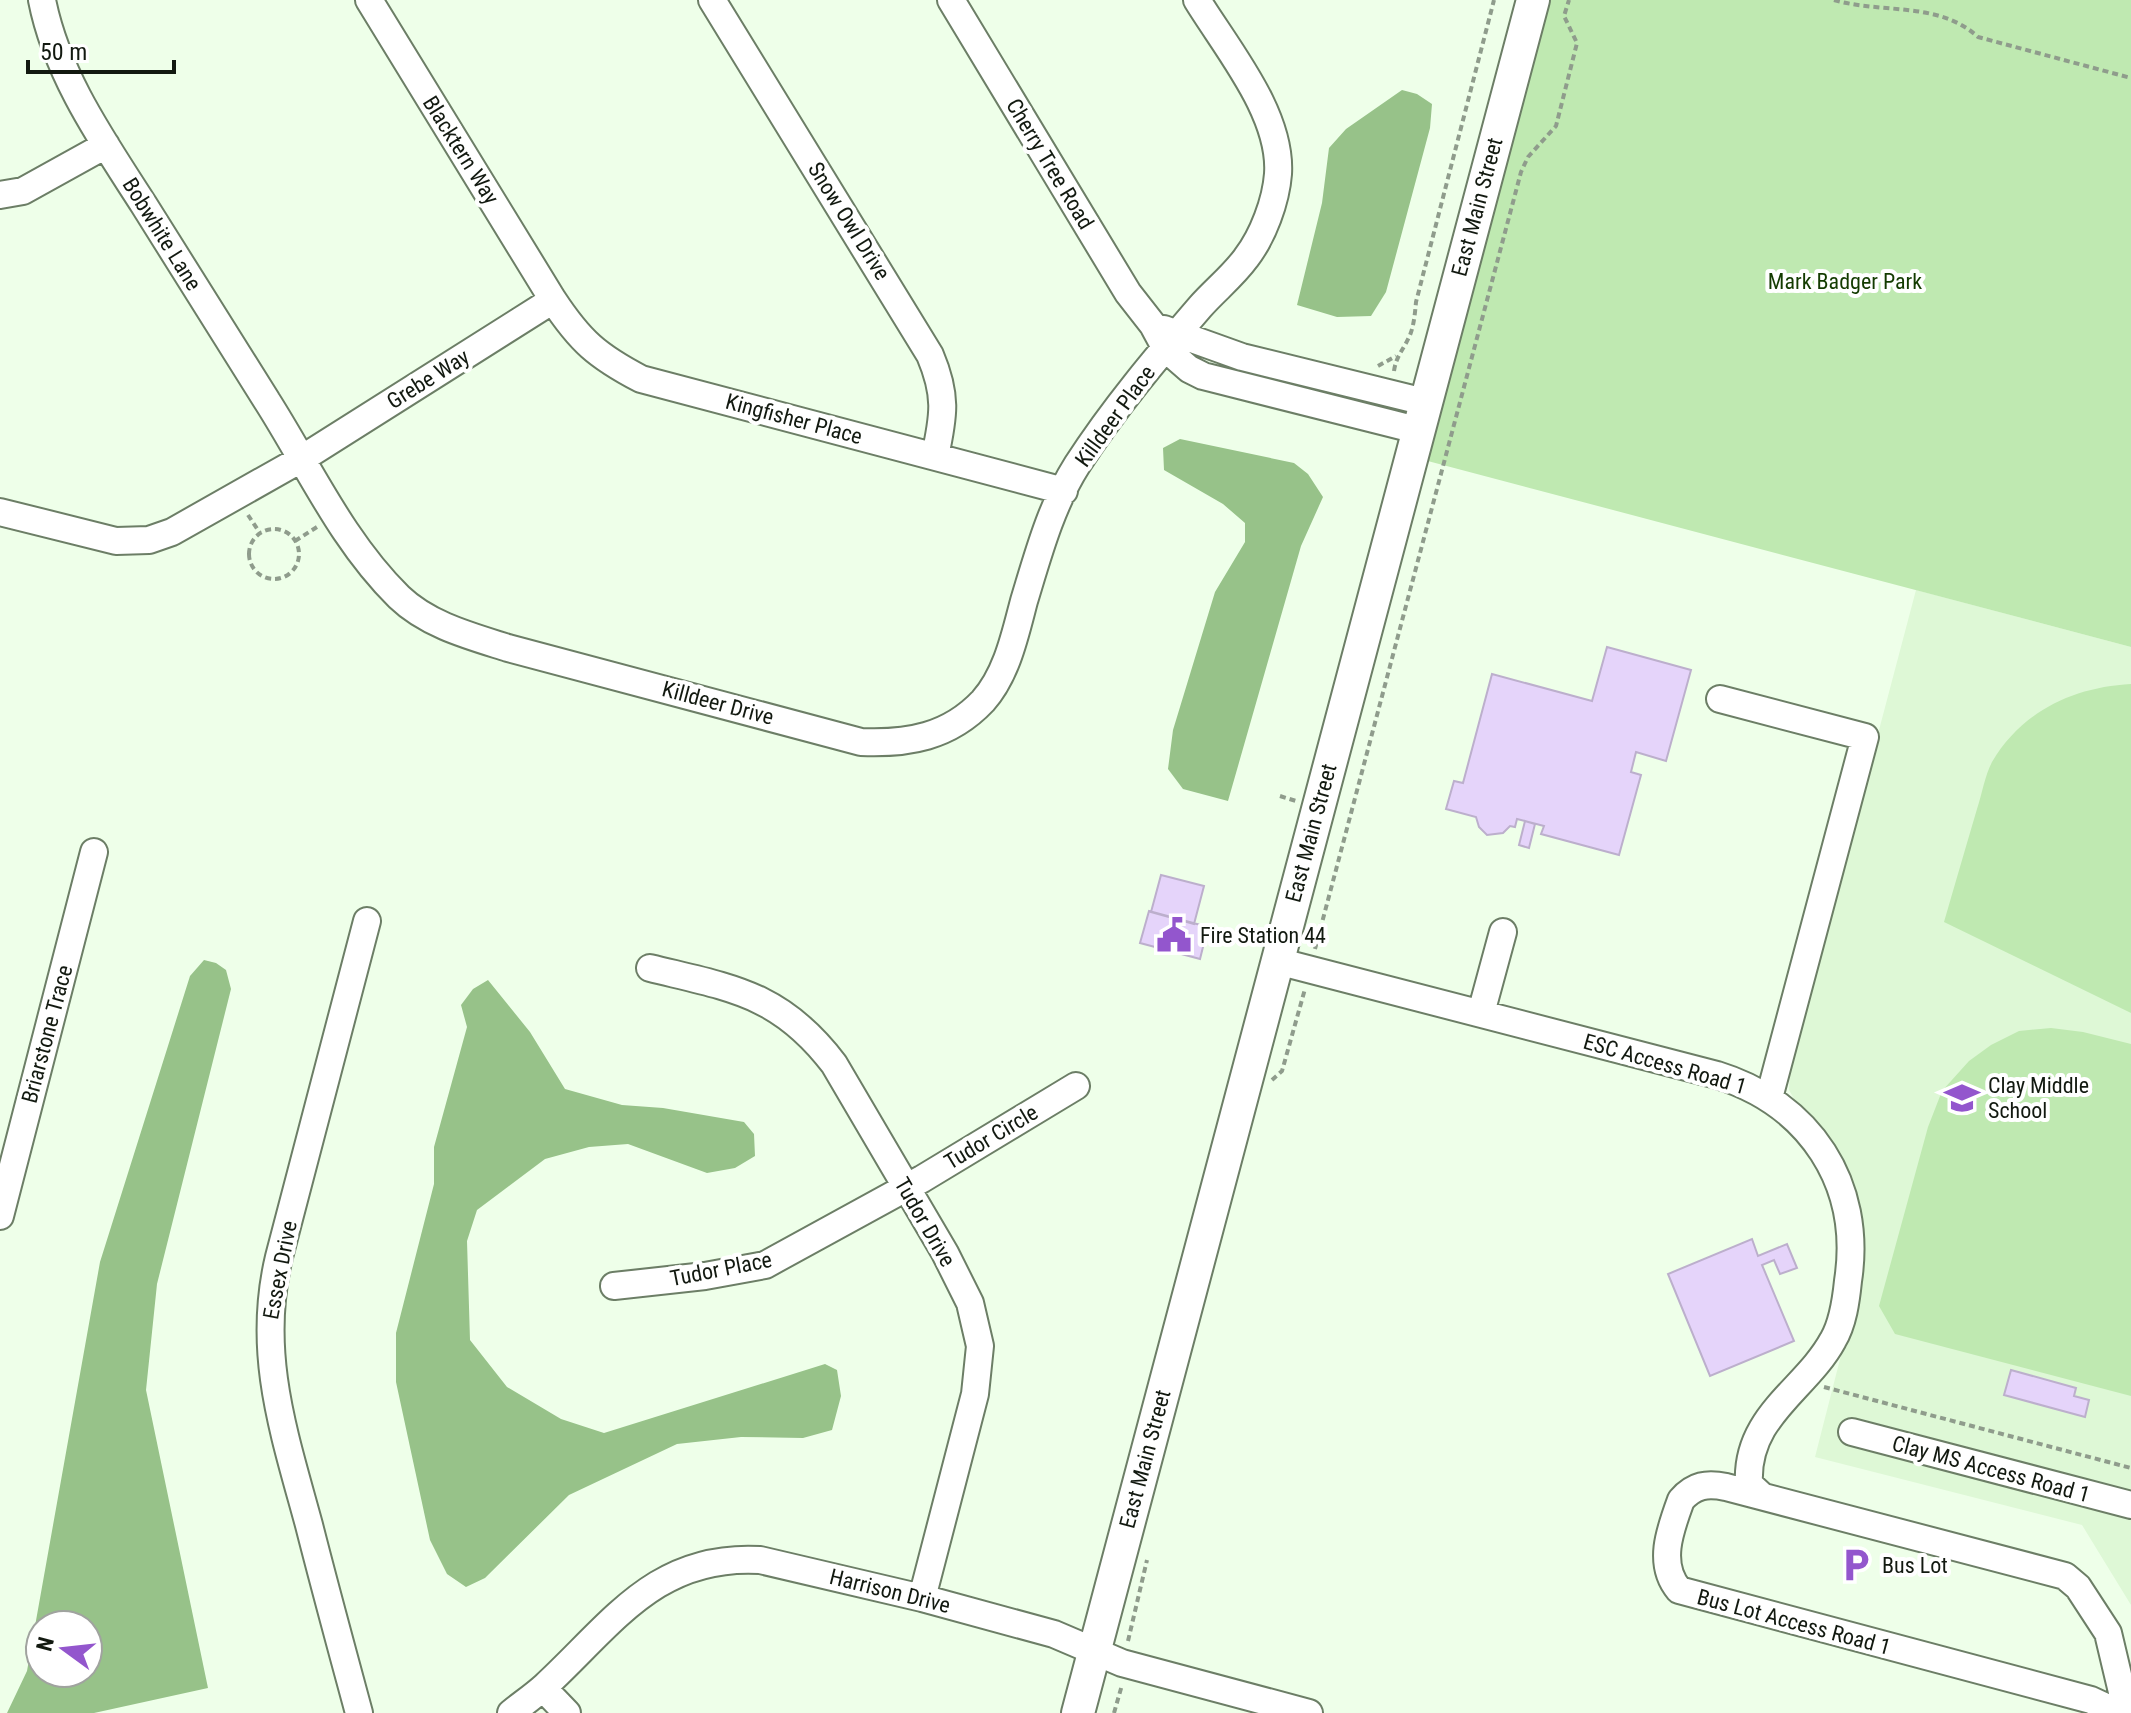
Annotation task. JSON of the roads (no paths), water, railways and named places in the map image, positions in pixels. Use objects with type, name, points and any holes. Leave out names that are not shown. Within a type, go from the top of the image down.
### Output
[{"type":"main road","name":"East Main Street","points":[[1078,1713],[1533,0]]},
{"type":"street","name":"Bobwhite Lane","points":[[42,0],[56,48],[73,89],[303,458]]},
{"type":"street","name":"Blacktern Way","points":[[369,0],[553,300]]},
{"type":"street","name":"Snow Owl Drive","points":[[712,0],[930,355],[938,374],[944,418],[935,456]]},
{"type":"street","name":"Cherry Tree Road","points":[[951,0],[1128,293],[1189,369],[1203,376],[1421,416]]},
{"type":"street","name":"Killdeer Place","points":[[1064,491],[1114,411],[1167,338],[1246,258],[1262,232],[1278,174],[1271,125],[1255,93],[1197,0]]},
{"type":"street","points":[[0,195],[23,191],[106,145]]},
{"type":"street","name":"Kingfisher Place","points":[[553,300],[576,335],[607,362],[641,379],[1064,491]]},
{"type":"street","name":"Grebe Way","points":[[0,512],[89,536],[116,541],[149,540],[199,519],[303,458],[553,300]]},
{"type":"street","points":[[1167,338],[1389,393],[1421,416]]},
{"type":"street","name":"Killdeer Drive","points":[[303,458],[337,520],[376,574],[402,600],[432,620],[508,648],[861,742],[913,741],[938,733],[962,719],[983,700],[1001,673],[1042,540],[1064,491]]},
{"type":"street","points":[[1720,699],[1865,737],[1769,1098]]},
{"type":"street","name":"Briarstone Trace","points":[[0,1216],[94,852]]},
{"type":"street","name":"Essex Drive","points":[[359,1713],[274,1389],[268,1332],[272,1287],[279,1257],[367,921]]},
{"type":"street","points":[[1481,1013],[1503,932]]},
{"type":"street","name":"ESC Access Road 1","points":[[1277,961],[1717,1075],[1769,1098],[1807,1129],[1841,1188],[1851,1232],[1852,1255],[1841,1320],[1829,1347],[1773,1409],[1757,1441],[1746,1486]]},
{"type":"street","name":"Tudor Drive","points":[[650,968],[742,992],[773,1006],[802,1026],[834,1064],[945,1253],[970,1303],[980,1346],[975,1394],[922,1598]]},
{"type":"street","name":"Tudor Circle","points":[[906,1188],[1076,1086]]},
{"type":"street","name":"Tudor Place","points":[[614,1286],[705,1276],[765,1265],[906,1188]]},
{"type":"street","name":"Clay MS Access Road 1","points":[[1852,1432],[2131,1505]]},
{"type":"street","name":"Bus Lot Access Road 1","points":[[2119,1713],[2091,1700],[1679,1590],[1670,1580],[1666,1557],[1681,1500],[1687,1493],[1704,1485],[1746,1486],[2065,1576],[2078,1587],[2108,1633],[2127,1713]]},
{"type":"street","name":"Harrison Drive","points":[[511,1713],[543,1688],[613,1618],[648,1588],[691,1568],[719,1561],[760,1560],[922,1598],[1054,1634],[1122,1663],[1295,1711]]},
{"type":"street","points":[[543,1688],[567,1713]]},
{"type":"place","name":"Fire Station 44","points":[[1174,935]]},
{"type":"place","name":"Clay Middle School","points":[[1962,1098]]},
{"type":"place","name":"Bus Lot","points":[[1856,1565]]},
{"type":"park label","name":"Mark Badger Park","points":[[1845,281]]}]
